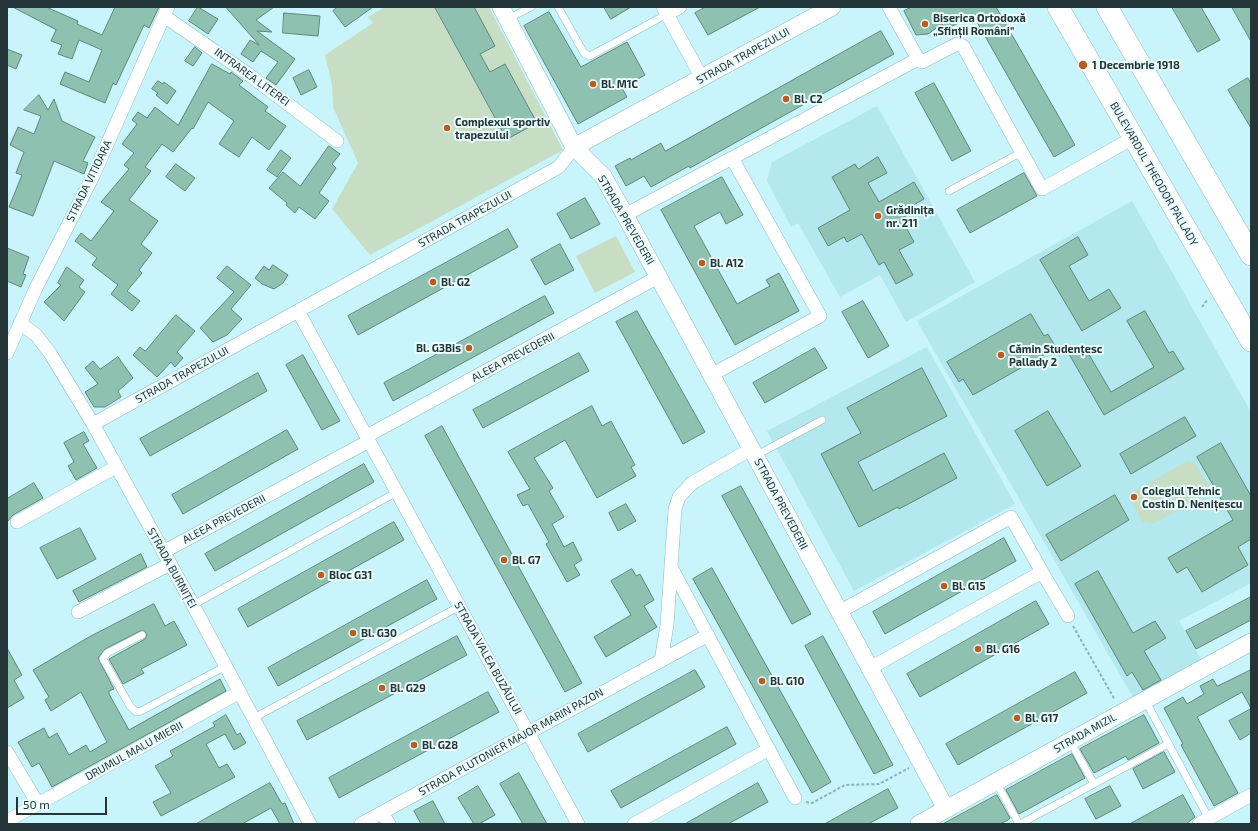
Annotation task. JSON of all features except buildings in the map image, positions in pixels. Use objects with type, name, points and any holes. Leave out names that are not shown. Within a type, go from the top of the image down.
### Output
[{"type":"main road","name":"BULEVARDUL THEODOR PALLADY","points":[[1058,7],[1251,341]]},
{"type":"main road","points":[[1107,7],[1251,255]]},
{"type":"street","points":[[680,7],[665,11],[702,78]]},
{"type":"street","name":"STRADA TRAPEZULUI","points":[[93,424],[559,167],[574,147],[832,7]]},
{"type":"street","points":[[889,7],[918,59]]},
{"type":"street","name":"INTRAREA LITEREI","points":[[166,11],[337,141]]},
{"type":"street","name":"STRADA VITIOARA","points":[[7,353],[20,323],[93,176],[166,11]]},
{"type":"street","name":"STRADA PREVEDERII","points":[[504,13],[574,147],[603,176],[625,215],[946,809]]},
{"type":"street","points":[[625,215],[918,59],[926,61],[957,44],[963,46],[1042,189],[1133,138]]},
{"type":"street","points":[[711,375],[820,316],[732,158]]},
{"type":"street","name":"ALEEA PREVEDERII","points":[[163,552],[658,277]]},
{"type":"street","name":"STRADA VALEA BUZĂULUI","points":[[298,311],[578,824]]},
{"type":"street","name":"STRADA BURNIȚEI","points":[[20,323],[36,335],[50,353],[93,424],[193,605],[310,824]]},
{"type":"street","points":[[661,661],[667,625],[675,509],[679,497],[692,483],[753,453]]},
{"type":"street","points":[[17,522],[116,467]]},
{"type":"street","points":[[839,612],[1011,517],[1068,616]]},
{"type":"street","points":[[78,612],[170,564]]},
{"type":"street","points":[[671,567],[795,798]]},
{"type":"street","points":[[870,668],[1042,572]]},
{"type":"street","name":"STRADA PLUTONIER MAJOR MARIN PAZON","points":[[361,824],[385,818],[528,733],[708,635]]},
{"type":"street","name":"STRADA MIZIL","points":[[919,824],[1251,642]]},
{"type":"street","name":"DRUMUL MALU MIERII","points":[[7,821],[240,692]]},
{"type":"street","points":[[634,824],[769,749]]},
{"type":"street","points":[[7,752],[38,804]]},
{"type":"street","points":[[1204,821],[1251,795]]},
{"type":"lane","points":[[504,13],[531,7]]},
{"type":"lane","points":[[558,7],[584,53],[590,56],[665,11]]},
{"type":"lane","points":[[949,191],[1022,152]]},
{"type":"lane","points":[[753,453],[822,420]]},
{"type":"lane","points":[[193,605],[398,492]]},
{"type":"lane","points":[[254,718],[460,606]]},
{"type":"lane","points":[[142,635],[107,653],[104,659],[130,706],[136,712],[141,711],[226,666]]},
{"type":"lane","points":[[1145,700],[1168,744],[1204,821]]},
{"type":"lane","points":[[1070,741],[1094,784]]},
{"type":"lane","points":[[996,782],[1020,824],[1168,744]]},
{"type":"path","points":[[1202,307],[1208,299]]},
{"type":"path","points":[[1068,616],[1122,712]]},
{"type":"path","points":[[795,798],[803,802],[812,803],[845,785],[879,784],[909,768],[919,759]]},
{"type":"shaded area","points":[[877,106],[975,282],[906,322],[880,275],[840,297],[798,223],[791,227],[767,181],[772,162]]},
{"type":"shaded area","name":"Colegiul Tehnic Costin D. Nenițescu","points":[[1132,201],[1251,412],[1251,583],[1179,621],[1202,661],[1134,699],[917,321]]},
{"type":"shaded area","points":[[927,347],[1015,504],[854,591],[767,431]]},
{"type":"green space","name":"Complexul sportiv trapezului","points":[[385,7],[489,7],[563,150],[370,255],[332,209],[358,163],[333,107],[332,85],[325,55],[373,23],[368,17]]},
{"type":"green space","points":[[616,236],[635,272],[595,293],[576,256]]},
{"type":"green space","points":[[1187,461],[1195,463],[1209,486],[1206,494],[1153,524],[1143,522],[1131,501],[1135,491]]},
{"type":"place","name":"Biserica Ortodoxă „Sfinții Români”","points":[[925,24]]},
{"type":"place","name":"1 Decembrie 1918","points":[[1083,65]]},
{"type":"place","name":"Bl. M1C","points":[[593,84]]},
{"type":"place","name":"Bl. C2","points":[[786,99]]},
{"type":"place","name":"Complexul sportiv trapezului","points":[[447,128]]},
{"type":"place","name":"Grădinița nr. 211","points":[[878,216]]},
{"type":"place","name":"Bl. A12","points":[[702,263]]},
{"type":"place","name":"Bl. G2","points":[[433,282]]},
{"type":"place","name":"Bl. G3Bis","points":[[469,348]]},
{"type":"place","name":"Cămin Studențesc Pallady 2","points":[[1001,355]]},
{"type":"place","name":"Colegiul Tehnic Costin D. Nenițescu","points":[[1134,497]]},
{"type":"place","name":"Bl. G7","points":[[504,560]]},
{"type":"place","name":"Bloc G31","points":[[321,575]]},
{"type":"place","name":"Bl. G15","points":[[944,586]]},
{"type":"place","name":"Bl. G30","points":[[353,633]]},
{"type":"place","name":"Bl. G16","points":[[978,649]]},
{"type":"place","name":"Bl. G10","points":[[762,681]]},
{"type":"place","name":"Bl. G29","points":[[382,688]]},
{"type":"place","name":"Bl. G17","points":[[1017,718]]},
{"type":"place","name":"Bl. G28","points":[[414,745]]}]
